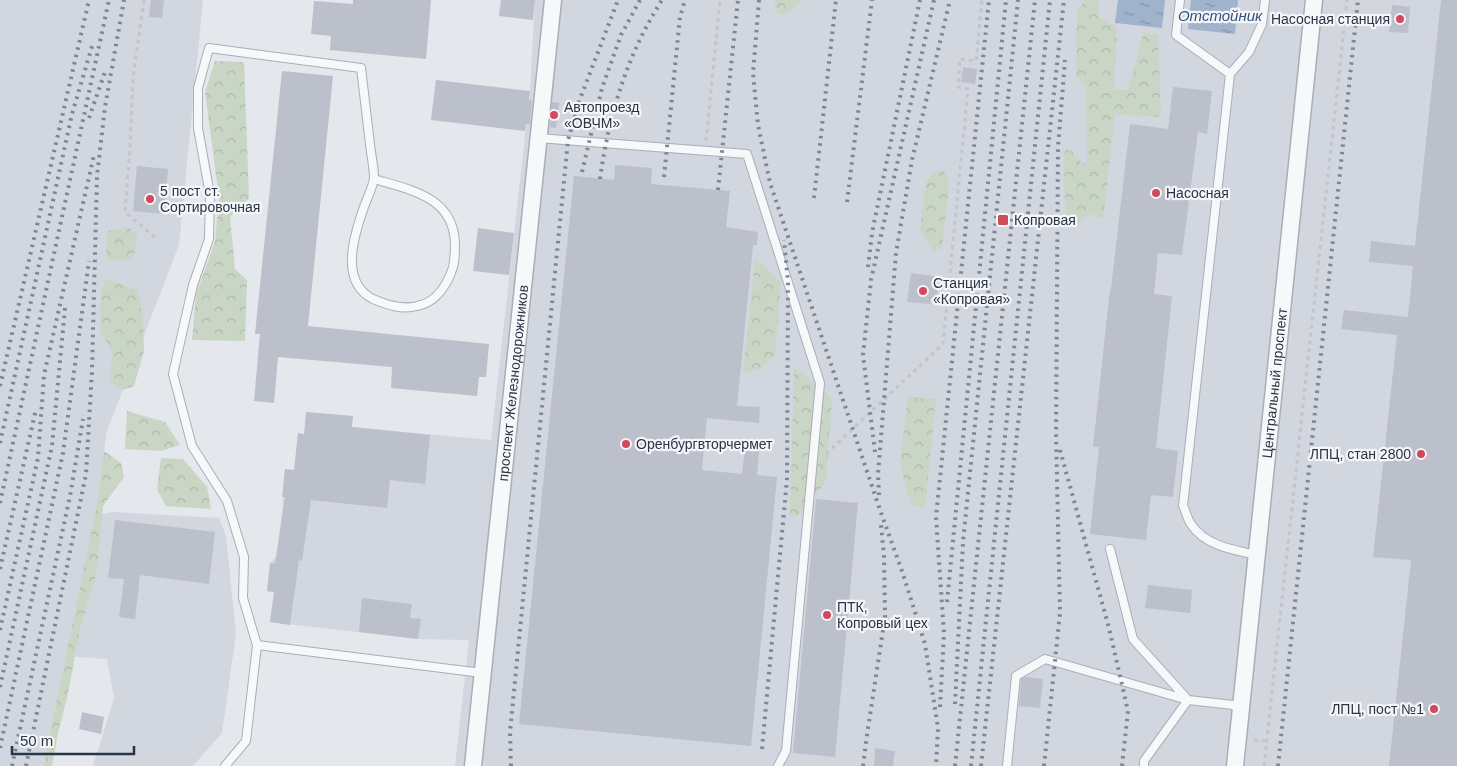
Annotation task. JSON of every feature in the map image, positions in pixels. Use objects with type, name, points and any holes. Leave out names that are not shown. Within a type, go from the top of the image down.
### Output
[{"type":"street","name":"проспект Железнодорожников","points":[[473,766],[553,0]]},
{"type":"street","name":"Центральный проспект","points":[[1236,766],[1314,0]]},
{"type":"lane","points":[[1180,0],[1176,35],[1230,74]]},
{"type":"lane","points":[[1257,555],[1219,546],[1202,536],[1191,524],[1184,506],[1230,74],[1249,52],[1262,24],[1265,0]]},
{"type":"lane","points":[[225,766],[246,741],[257,645],[243,598],[244,556],[227,501],[192,446],[174,374],[193,286],[209,238],[210,196],[198,128],[198,88],[209,48],[361,68],[374,179],[358,221],[351,255],[354,280],[368,296],[385,305],[399,307],[418,306],[432,300],[446,286],[452,271],[455,255],[455,235],[451,219],[432,199],[374,179]]},
{"type":"lane","points":[[538,138],[748,154],[820,383],[786,751],[778,766]]},
{"type":"lane","points":[[1110,549],[1133,639],[1188,700]]},
{"type":"lane","points":[[257,645],[482,673]]},
{"type":"lane","points":[[1007,766],[1016,676],[1045,659],[1188,700],[1242,706]]},
{"type":"lane","points":[[1144,766],[1144,761],[1188,700]]},
{"type":"path","points":[[144,0],[133,77],[125,212],[156,238]]},
{"type":"path","points":[[705,150],[720,0]]},
{"type":"path","points":[[812,466],[943,344],[968,88],[958,87],[960,59],[976,61],[982,0]]},
{"type":"path","points":[[1264,766],[1347,0]]},
{"type":"shaded area","points":[[0,0],[203,0],[179,245],[107,431],[95,515],[114,512],[219,518],[226,536],[236,634],[222,733],[193,766],[93,766],[114,699],[107,659],[66,656],[43,766],[0,766]]},
{"type":"shaded area","points":[[535,0],[1457,0],[1457,766],[455,766],[469,640],[418,639],[270,622],[274,592],[267,591],[270,563],[276,557],[285,469],[347,475],[352,427],[491,440],[530,91]]},
{"type":"green space","points":[[775,0],[801,0],[792,11],[783,15],[776,12]]},
{"type":"green space","points":[[1084,0],[1099,0],[1098,17],[1117,27],[1114,90],[1128,90],[1143,34],[1158,34],[1161,117],[1115,114],[1103,219],[1090,214],[1078,224],[1067,225],[1063,175],[1065,149],[1072,151],[1082,164],[1087,163],[1086,87],[1076,76],[1077,9],[1084,3]]},
{"type":"green space","points":[[215,61],[244,62],[249,198],[230,217],[235,269],[247,280],[245,341],[192,340],[196,294],[215,242],[219,198],[205,92]]},
{"type":"green space","points":[[935,171],[944,171],[949,184],[942,248],[933,251],[920,230],[926,182]]},
{"type":"green space","points":[[126,227],[137,233],[134,254],[131,258],[122,261],[106,259],[107,231]]},
{"type":"green space","points":[[755,260],[767,268],[781,282],[775,355],[759,369],[743,373]]},
{"type":"green space","points":[[107,278],[137,290],[143,315],[144,351],[134,386],[123,390],[110,382],[112,351],[100,331],[101,292]]},
{"type":"green space","points":[[794,368],[825,391],[832,400],[826,481],[800,515],[790,516]]},
{"type":"green space","points":[[908,397],[936,399],[925,508],[912,505],[906,490],[900,462]]},
{"type":"green space","points":[[127,411],[165,422],[180,445],[161,451],[125,449]]},
{"type":"green space","points":[[104,451],[121,463],[124,477],[103,506],[97,571],[80,629],[52,766],[43,766],[95,515]]},
{"type":"green space","points":[[161,458],[183,459],[207,487],[211,509],[166,506],[157,490]]},
{"type":"water","name":"Отстойник","points":[[1118,0],[1165,0],[1162,28],[1115,23]]},
{"type":"water","name":"Отстойник","points":[[1191,0],[1238,0],[1235,34],[1188,29]]},
{"type":"building","points":[[151,0],[164,0],[162,18],[149,17]]},
{"type":"building","points":[[353,0],[431,0],[426,59],[330,50],[331,36],[311,34],[314,1],[353,4]]},
{"type":"building","points":[[501,0],[535,0],[533,20],[499,16]]},
{"type":"building","name":"ЛПЦ, стан 2800","points":[[1441,0],[1457,0],[1457,766],[1389,766],[1411,560],[1373,557],[1397,335],[1341,329],[1344,310],[1408,317],[1413,266],[1369,262],[1371,241],[1415,246]]},
{"type":"building","name":"Насосная станция","points":[[1392,5],[1410,7],[1408,33],[1389,32]]},
{"type":"building","points":[[963,67],[977,69],[975,84],[961,82]]},
{"type":"building","points":[[282,71],[333,76],[308,326],[489,344],[486,377],[479,377],[477,396],[391,388],[392,367],[278,357],[274,403],[254,401],[260,334],[255,334]]},
{"type":"building","points":[[436,80],[530,91],[529,100],[532,100],[530,124],[526,124],[525,131],[431,120]]},
{"type":"building","points":[[1173,87],[1212,91],[1207,134],[1198,132],[1182,255],[1158,253],[1154,294],[1172,296],[1156,448],[1178,451],[1173,497],[1151,495],[1146,540],[1090,534],[1099,447],[1093,447],[1130,124],[1168,129]]},
{"type":"building","name":"Автопроезд «ОВЧМ»","points":[[552,102],[559,103],[556,128],[550,127]]},
{"type":"building","name":"Оренбургвторчермет","points":[[615,165],[652,168],[651,184],[730,191],[726,227],[758,232],[757,245],[753,245],[737,406],[760,407],[759,423],[707,418],[702,470],[742,474],[746,439],[760,440],[757,475],[777,477],[751,746],[519,724],[574,176],[614,180]]},
{"type":"building","name":"5 пост ст. Сортировочная","points":[[137,166],[168,169],[164,214],[133,211]]},
{"type":"building","points":[[478,228],[514,233],[509,275],[473,271]]},
{"type":"building","name":"Станция «Копровая»","points":[[911,273],[934,276],[933,282],[938,286],[937,296],[931,299],[930,304],[907,302]]},
{"type":"building","points":[[306,412],[353,416],[352,427],[430,435],[425,484],[390,480],[387,508],[311,500],[302,561],[299,560],[290,625],[270,622],[274,592],[267,591],[270,563],[275,564],[285,497],[282,497],[285,469],[294,470],[298,433],[304,434]]},
{"type":"building","points":[[816,499],[858,503],[835,757],[793,753]]},
{"type":"building","points":[[115,520],[215,532],[209,584],[140,575],[135,619],[119,617],[124,579],[108,578]]},
{"type":"building","points":[[1148,585],[1192,590],[1190,613],[1145,608]]},
{"type":"building","points":[[362,598],[412,604],[410,618],[421,619],[418,639],[359,632]]},
{"type":"building","points":[[1025,677],[1043,679],[1040,708],[1019,706],[1021,679]]},
{"type":"building","points":[[82,712],[104,717],[101,734],[79,729]]},
{"type":"building","points":[[875,748],[895,751],[893,766],[874,766]]},
{"type":"railway","points":[[0,386],[89,0]]},
{"type":"railway","points":[[0,503],[109,0]]},
{"type":"railway","points":[[26,766],[86,474],[92,371],[97,176],[105,107],[124,0]]},
{"type":"railway","points":[[511,766],[510,732],[568,140],[580,99],[618,0]]},
{"type":"railway","points":[[582,172],[602,88],[621,35],[640,0]]},
{"type":"railway","points":[[600,179],[614,108],[621,86],[639,42],[662,0]]},
{"type":"railway","points":[[664,177],[680,17],[685,0]]},
{"type":"railway","points":[[718,190],[738,0]]},
{"type":"railway","points":[[759,0],[753,73],[758,125],[770,183],[925,644],[938,728],[936,766]]},
{"type":"railway","points":[[814,198],[836,0]]},
{"type":"railway","points":[[847,202],[872,0]]},
{"type":"railway","points":[[868,267],[872,233],[920,0]]},
{"type":"railway","points":[[875,452],[863,355],[871,280],[934,0]]},
{"type":"railway","points":[[879,495],[878,474],[896,253],[912,160],[950,0]]},
{"type":"railway","points":[[940,707],[944,634],[936,517],[989,0]]},
{"type":"railway","points":[[947,602],[1006,0]]},
{"type":"railway","points":[[955,704],[963,542],[1018,0]]},
{"type":"railway","points":[[955,766],[1035,0]]},
{"type":"railway","points":[[971,766],[1050,0]]},
{"type":"railway","points":[[981,766],[1064,0]]},
{"type":"railway","points":[[1278,766],[1358,0]]},
{"type":"railway","points":[[0,443],[72,114],[93,43]]},
{"type":"railway","points":[[1044,766],[1060,613],[1056,434],[1058,147],[1065,60]]},
{"type":"railway","points":[[89,118],[106,69]]},
{"type":"railway","points":[[0,630],[38,458],[44,375],[94,155]]},
{"type":"railway","points":[[762,749],[787,479],[788,282],[784,240]]},
{"type":"railway","points":[[0,748],[63,453],[89,261]]},
{"type":"railway","points":[[0,687],[52,446],[65,308]]},
{"type":"railway","points":[[0,569],[36,409]]},
{"type":"railway","points":[[12,766],[70,496],[83,419]]},
{"type":"railway","points":[[1060,450],[1109,628],[1128,711],[1122,766]]},
{"type":"railway","points":[[863,766],[885,617],[884,556],[881,525]]},
{"type":"place","name":"Насосная станция","points":[[1400,19]]},
{"type":"place","name":"Автопроезд «ОВЧМ»","points":[[554,115]]},
{"type":"place","name":"Насосная","points":[[1156,193]]},
{"type":"place","name":"5 пост ст. Сортировочная","points":[[150,199]]},
{"type":"place","name":"Копровая","points":[[1003,220]]},
{"type":"place","name":"Станция «Копровая»","points":[[923,291]]},
{"type":"place","name":"Оренбургвторчермет","points":[[626,444]]},
{"type":"place","name":"ЛПЦ, стан 2800","points":[[1421,454]]},
{"type":"place","name":"ПТК, Копровый цех","points":[[827,615]]},
{"type":"place","name":"ЛПЦ, пост №1","points":[[1434,709]]}]
